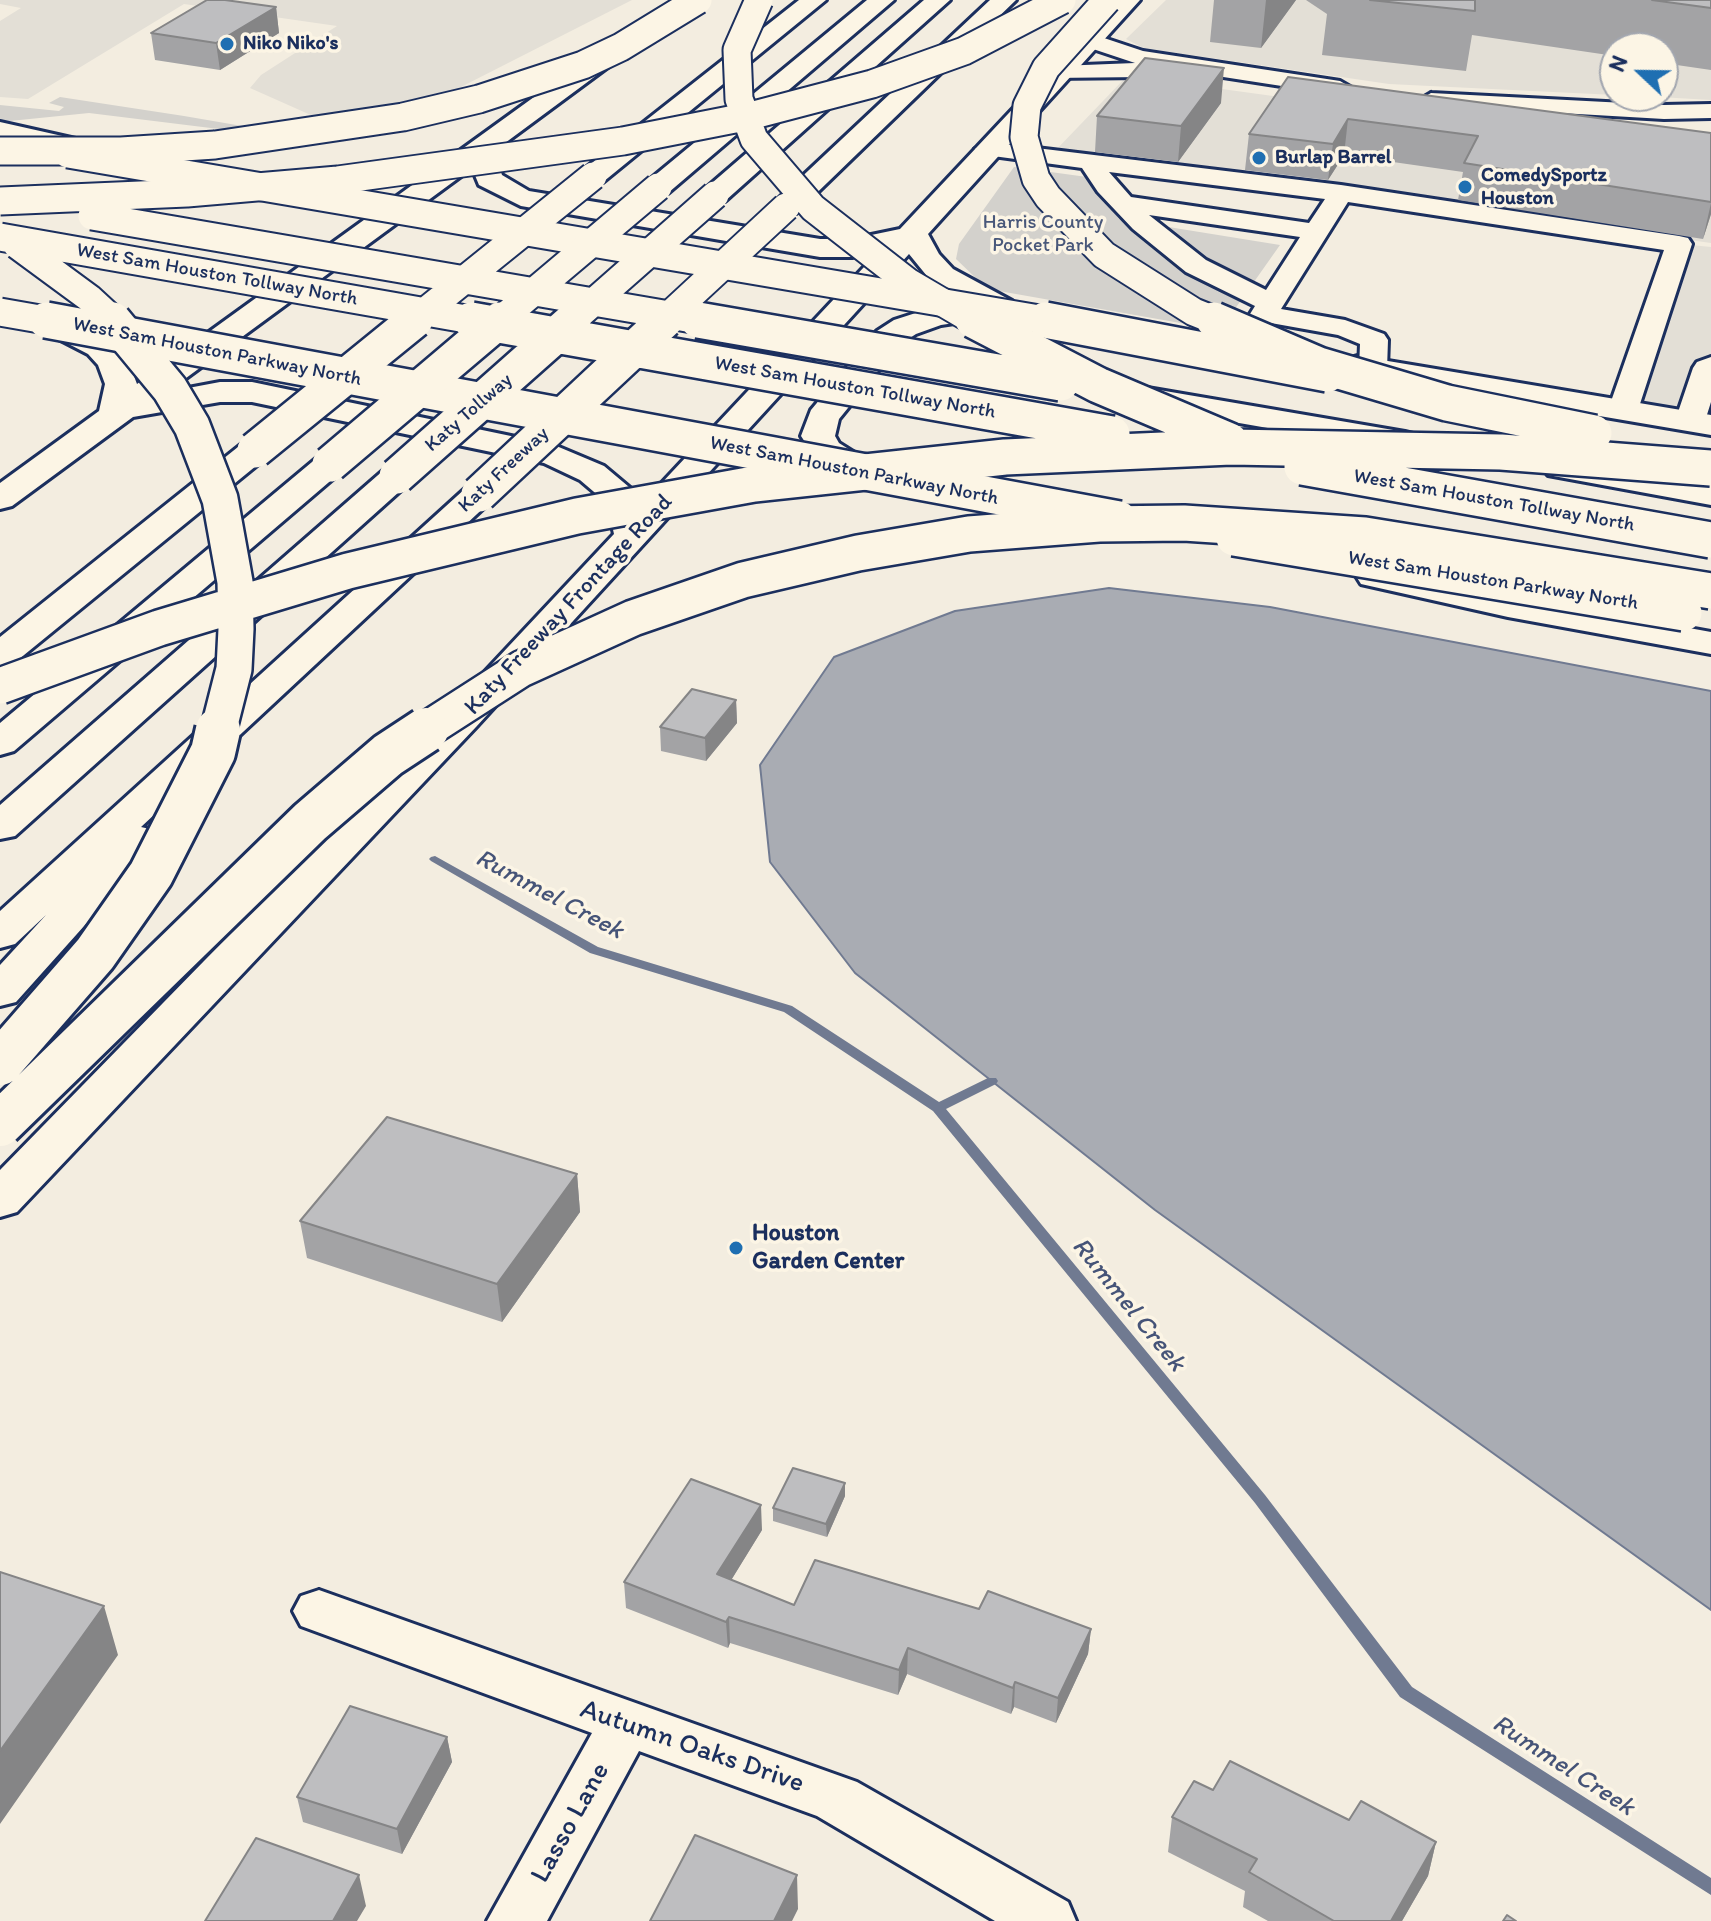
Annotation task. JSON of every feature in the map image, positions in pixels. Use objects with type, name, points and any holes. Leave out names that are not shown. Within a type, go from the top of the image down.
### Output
[{"type":"main road","points":[[0,499],[115,412],[684,0]]},
{"type":"main road","points":[[0,166],[4,159],[0,150],[121,151],[215,145],[403,117],[479,99],[583,65],[645,34],[698,0]]},
{"type":"main road","points":[[759,0],[737,50],[739,99],[754,139],[788,184],[813,208],[869,254],[919,288],[1038,356],[1228,440],[1466,520],[1711,584]]},
{"type":"main road","points":[[669,115],[782,0]]},
{"type":"main road","points":[[8,649],[814,0]]},
{"type":"main road","points":[[0,743],[882,0]]},
{"type":"main road","name":"Katy Tollway","points":[[0,827],[938,0]]},
{"type":"main road","points":[[0,200],[187,193],[338,180],[490,162],[637,138],[750,116],[897,76],[1002,34],[1062,0]]},
{"type":"main road","points":[[1107,0],[1046,68],[1027,106],[1024,137],[1036,179],[1048,197],[1104,255],[1157,291],[1235,332],[1365,380],[1495,414],[1711,454]]},
{"type":"main road","name":"Katy Freeway Frontage Road","points":[[0,1200],[632,537],[914,235],[987,149],[1128,0]]},
{"type":"main road","name":"Katy Freeway","points":[[0,934],[479,494],[1002,3]]},
{"type":"main road","points":[[0,130],[298,189],[1623,410],[1704,429]]},
{"type":"main road","points":[[298,189],[365,184],[402,176],[456,157],[496,136]]},
{"type":"main road","points":[[496,136],[487,150],[484,163],[489,179],[521,198],[820,248],[852,248],[914,235],[926,258],[942,275],[962,289],[1001,307]]},
{"type":"main road","points":[[0,143],[1060,323],[1491,405],[1704,429]]},
{"type":"main road","name":"West Sam Houston Tollway North","points":[[0,200],[1711,495]]},
{"type":"main road","points":[[0,236],[63,278],[118,325],[170,389],[192,426],[220,499],[235,582],[236,629],[234,669],[213,752],[176,829],[151,874],[95,954],[0,1063]]},
{"type":"main road","name":"West Sam Houston Tollway North","points":[[0,236],[1711,540]]},
{"type":"main road","points":[[854,467],[827,450],[818,436],[820,427],[823,417],[888,338],[905,327],[936,317],[1001,307]]},
{"type":"main road","name":"West Sam Houston Parkway North","points":[[0,312],[1048,507],[1702,608]]},
{"type":"main road","points":[[0,320],[206,346],[723,439],[1508,606],[1711,643]]},
{"type":"main road","points":[[66,330],[99,347],[113,363],[121,384],[115,412]]},
{"type":"main road","points":[[115,412],[220,392],[252,392],[554,455],[592,473],[623,499],[632,537],[723,498],[783,479],[854,467]]},
{"type":"main road","points":[[0,686],[248,599],[432,550],[591,514],[754,484],[1005,457],[1193,448],[1408,448],[1711,468]]},
{"type":"main road","points":[[0,1124],[310,822],[388,755],[521,669],[633,618],[743,580],[858,553],[969,534],[1099,524],[1184,523],[1365,535],[1702,608]]},
{"type":"main road","points":[[0,992],[308,649]]},
{"type":"street","points":[[1059,73],[1122,68],[1307,93],[1362,92],[1314,82],[1139,57],[1089,40]]},
{"type":"street","points":[[1529,129],[1424,113],[1414,110],[1404,98],[1599,109]]},
{"type":"street","points":[[1679,112],[1711,111]]},
{"type":"street","points":[[1596,134],[1603,131],[1605,124],[1602,112]]},
{"type":"street","points":[[1664,112],[1711,123]]},
{"type":"street","points":[[987,149],[1341,193],[1679,244],[1623,410]]},
{"type":"street","points":[[1091,163],[1122,203],[1196,266],[1270,303]]},
{"type":"street","points":[[1341,193],[1264,314],[1345,328],[1374,340],[1373,369]]},
{"type":"street","points":[[1122,203],[1317,232]]},
{"type":"street","points":[[1704,429],[1707,368],[1711,366]]},
{"type":"street","name":"Autumn Oaks Drive","points":[[319,1611],[625,1725],[837,1799],[1047,1921]]},
{"type":"street","name":"Lasso Lane","points":[[516,1921],[625,1725]]},
{"type":"shaded area","points":[[0,0],[632,0],[457,89],[322,120],[250,88],[261,75],[337,26],[184,4],[28,99],[0,97],[0,21],[21,8],[0,4]]},
{"type":"shaded area","points":[[1166,0],[1711,0],[1711,100],[1679,98],[1679,32],[1599,32],[1599,94],[1389,84],[1143,48],[1126,39]]},
{"type":"shaded area","points":[[1127,76],[1711,156],[1711,243],[1054,152]]},
{"type":"shaded area","points":[[1691,245],[1711,247],[1711,417],[1638,404]]},
{"type":"shaded area","points":[[1109,588],[1270,607],[1711,691],[1711,1610],[1155,1210],[855,973],[770,862],[760,765],[834,657],[955,611]]},
{"type":"green space","points":[[60,97],[248,127],[229,149],[196,163],[114,152],[225,134],[227,130],[89,113],[0,122],[0,105],[59,111],[64,107],[49,103]]},
{"type":"green space","name":"Harris County Pocket Park","points":[[1014,167],[1087,177],[1119,219],[1280,245],[1220,330],[999,291],[981,283],[956,259],[959,244]]},
{"type":"building","points":[[207,0],[276,7],[216,43],[151,33]]},
{"type":"building","points":[[1370,0],[1475,0],[1475,11]]},
{"type":"building","points":[[1652,0],[1711,0],[1711,8]]},
{"type":"building","points":[[1145,58],[1224,68],[1181,126],[1097,116]]},
{"type":"building","points":[[1288,77],[1711,133],[1711,202],[1464,163],[1478,136],[1348,119],[1333,144],[1249,134]]},
{"type":"building","points":[[692,689],[736,700],[705,738],[660,727]]},
{"type":"building","points":[[387,1117],[577,1174],[497,1284],[300,1221]]},
{"type":"building","points":[[793,1468],[845,1483],[826,1524],[773,1508]]},
{"type":"building","points":[[691,1479],[761,1505],[717,1574],[794,1605],[815,1560],[979,1609],[988,1591],[1091,1629],[1058,1698],[1015,1682],[1013,1688],[908,1648],[899,1670],[729,1617],[726,1622],[624,1582]]},
{"type":"building","points":[[0,1572],[104,1606],[0,1751]]},
{"type":"building","points":[[350,1706],[447,1737],[397,1829],[297,1797]]},
{"type":"building","points":[[1230,1761],[1349,1820],[1361,1801],[1436,1842],[1391,1921],[1334,1921],[1249,1872],[1257,1859],[1172,1817],[1194,1781],[1213,1790]]},
{"type":"building","points":[[695,1835],[797,1875],[774,1921],[650,1921]]},
{"type":"building","points":[[256,1838],[359,1875],[333,1921],[205,1921]]},
{"type":"waterway","name":"Rummel Creek","points":[[435,859],[594,950],[788,1009],[938,1108]]},
{"type":"waterway","points":[[938,1108],[992,1081]]},
{"type":"waterway","name":"Rummel Creek","points":[[938,1108],[1260,1499],[1406,1692],[1711,1887]]},
{"type":"place","name":"Niko Niko's","points":[[227,44]]},
{"type":"place","name":"Burlap Barrel","points":[[1259,158]]},
{"type":"place","name":"ComedySportz Houston","points":[[1465,187]]},
{"type":"place","name":"Houston Garden Center","points":[[736,1248]]}]
